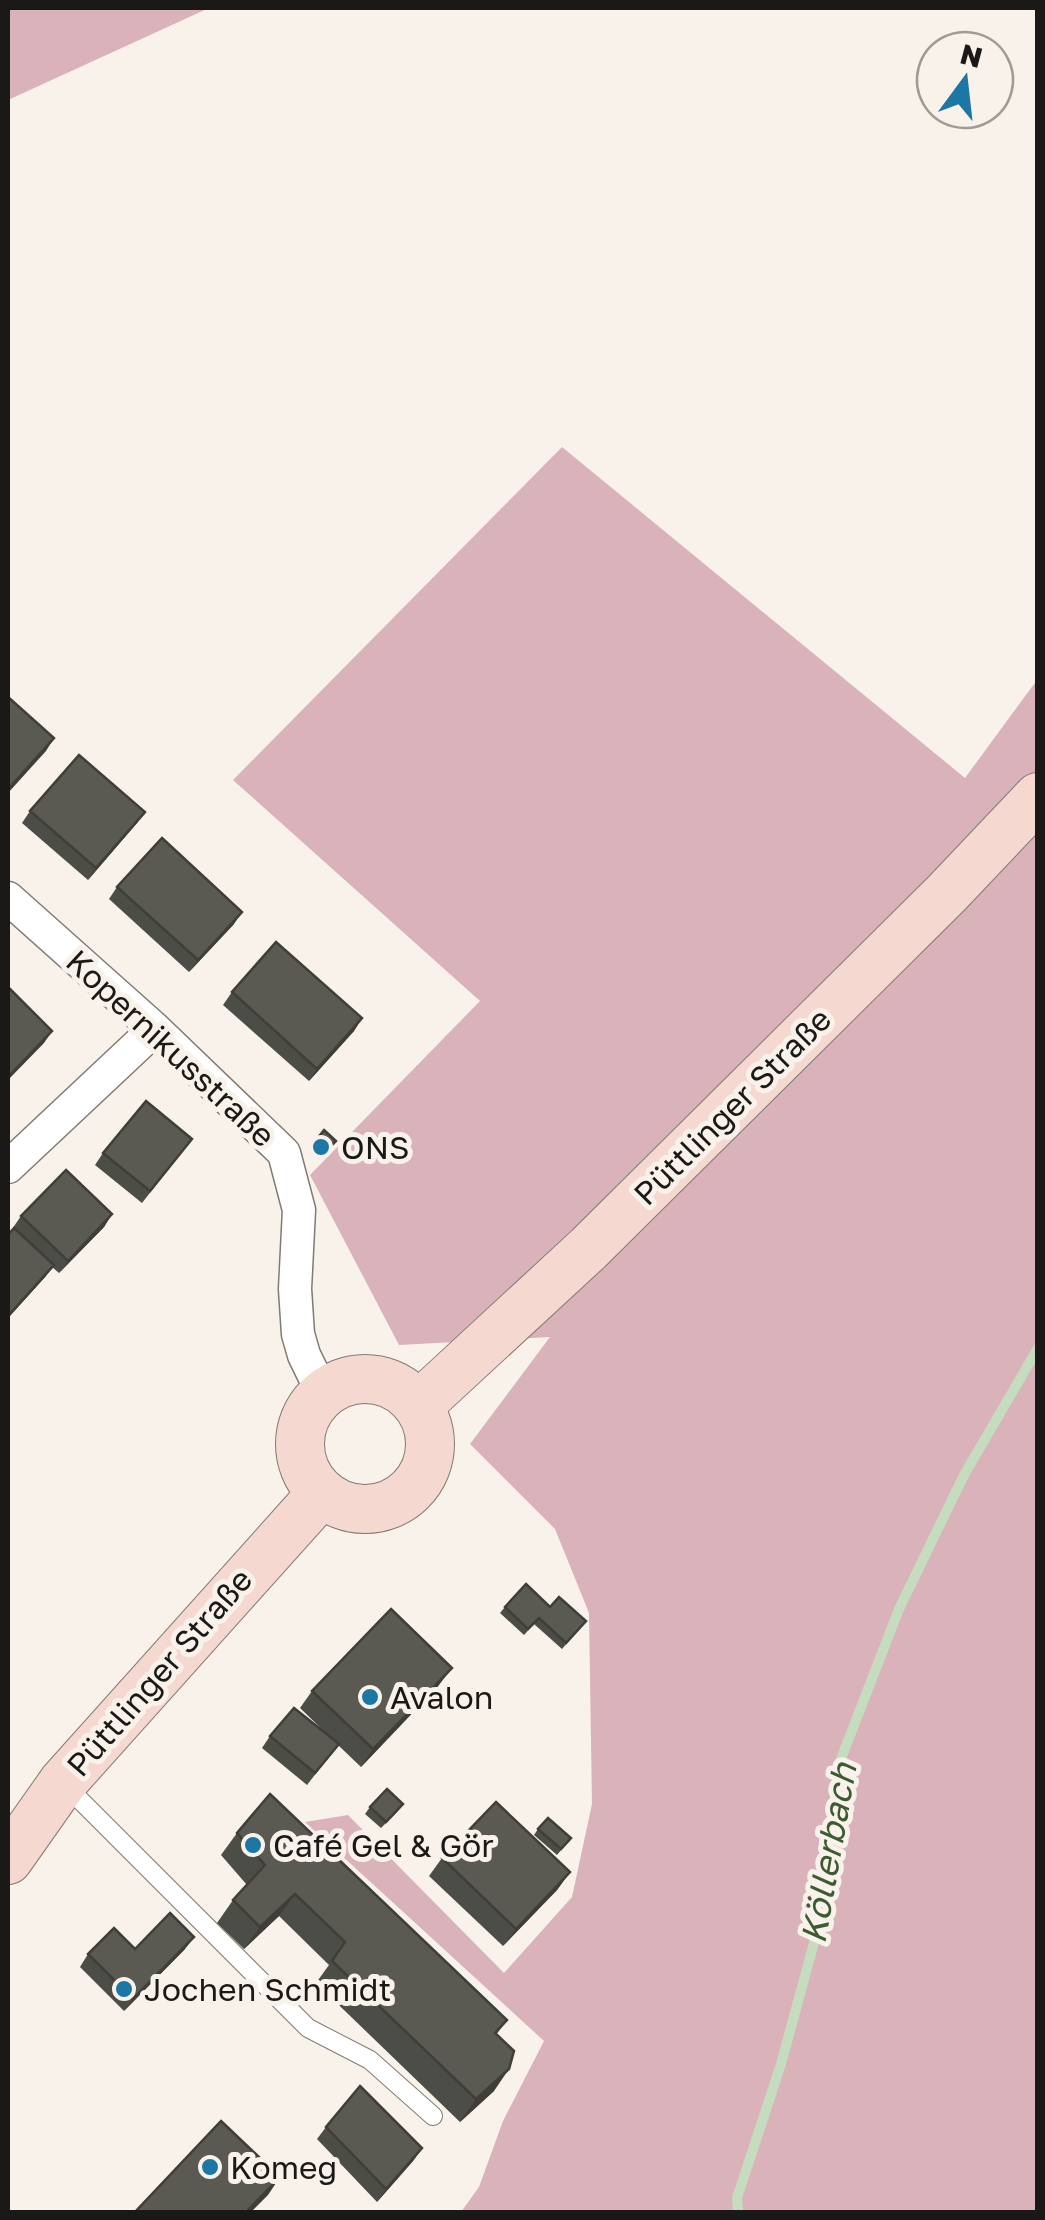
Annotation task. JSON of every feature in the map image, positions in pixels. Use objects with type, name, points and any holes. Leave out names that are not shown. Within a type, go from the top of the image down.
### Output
[{"type":"main road","name":"Püttlinger Straße","points":[[418,1406],[588,1249],[947,893],[1038,797]]},
{"type":"main road","points":[[362,1378],[384,1381],[403,1391],[418,1406],[428,1425],[427,1466],[416,1484],[400,1498],[381,1508],[360,1509],[340,1504],[322,1493],[307,1476],[300,1443],[308,1410],[323,1394],[362,1378]]},
{"type":"main road","name":"Püttlinger Straße","points":[[8,1860],[63,1782],[322,1493]]},
{"type":"street","name":"Kopernikusstraße","points":[[8,898],[284,1153],[299,1210],[295,1289],[298,1334],[323,1394]]},
{"type":"street","points":[[8,1167],[154,1029]]},
{"type":"lane","points":[[63,1782],[308,2028],[370,2060],[433,2116]]},
{"type":"shaded area","points":[[8,8],[209,8],[8,100]]},
{"type":"shaded area","points":[[562,447],[965,778],[1037,680],[1037,2212],[461,2212],[479,2187],[503,2121],[544,2041],[305,1822],[348,1815],[504,1973],[572,1897],[592,1804],[589,1613],[555,1529],[470,1444],[550,1337],[399,1345],[310,1175],[480,1001],[233,780]]},
{"type":"building","points":[[8,697],[54,738],[10,787],[8,784]]},
{"type":"building","points":[[79,755],[145,812],[96,868],[30,811]]},
{"type":"building","points":[[162,838],[242,912],[198,960],[117,887]]},
{"type":"building","points":[[276,942],[362,1018],[317,1069],[232,992]]},
{"type":"building","points":[[8,987],[52,1031],[8,1077]]},
{"type":"building","points":[[146,1101],[192,1139],[150,1191],[103,1153]]},
{"type":"building","points":[[324,1130],[336,1141],[327,1150],[316,1140]]},
{"type":"building","points":[[66,1170],[112,1214],[68,1261],[21,1216]]},
{"type":"building","points":[[14,1228],[54,1265],[8,1316],[8,1235]]},
{"type":"building","points":[[526,1584],[550,1607],[559,1597],[586,1621],[566,1643],[539,1618],[528,1629],[505,1607]]},
{"type":"building","name":"Avalon","points":[[391,1609],[452,1668],[373,1749],[312,1691]]},
{"type":"building","points":[[294,1708],[339,1744],[315,1773],[270,1736]]},
{"type":"building","points":[[387,1789],[403,1804],[386,1822],[370,1807]]},
{"type":"building","points":[[270,1794],[507,2020],[495,2033],[514,2051],[509,2069],[476,2099],[332,1961],[345,1942],[295,1894],[260,1927],[233,1900],[265,1865],[237,1833]]},
{"type":"building","points":[[496,1802],[570,1872],[516,1929],[442,1858]]},
{"type":"building","points":[[548,1818],[571,1838],[561,1849],[538,1829]]},
{"type":"building","name":"Jochen Schmidt","points":[[170,1913],[194,1937],[133,1999],[88,1954],[114,1928],[135,1949]]},
{"type":"building","points":[[360,2086],[422,2148],[386,2189],[326,2127]]},
{"type":"building","name":"Komeg","points":[[221,2121],[280,2177],[246,2212],[135,2212]]},
{"type":"waterway","name":"Köllerbach","points":[[738,2212],[737,2198],[781,2064],[818,1928],[839,1764],[899,1609],[964,1475],[1038,1348]]},
{"type":"place","name":"ONS","points":[[321,1147]]},
{"type":"place","name":"Avalon","points":[[370,1697]]},
{"type":"place","name":"Café Gel & Gör","points":[[253,1845]]},
{"type":"place","name":"Jochen Schmidt","points":[[124,1989]]},
{"type":"place","name":"Komeg","points":[[210,2167]]}]
